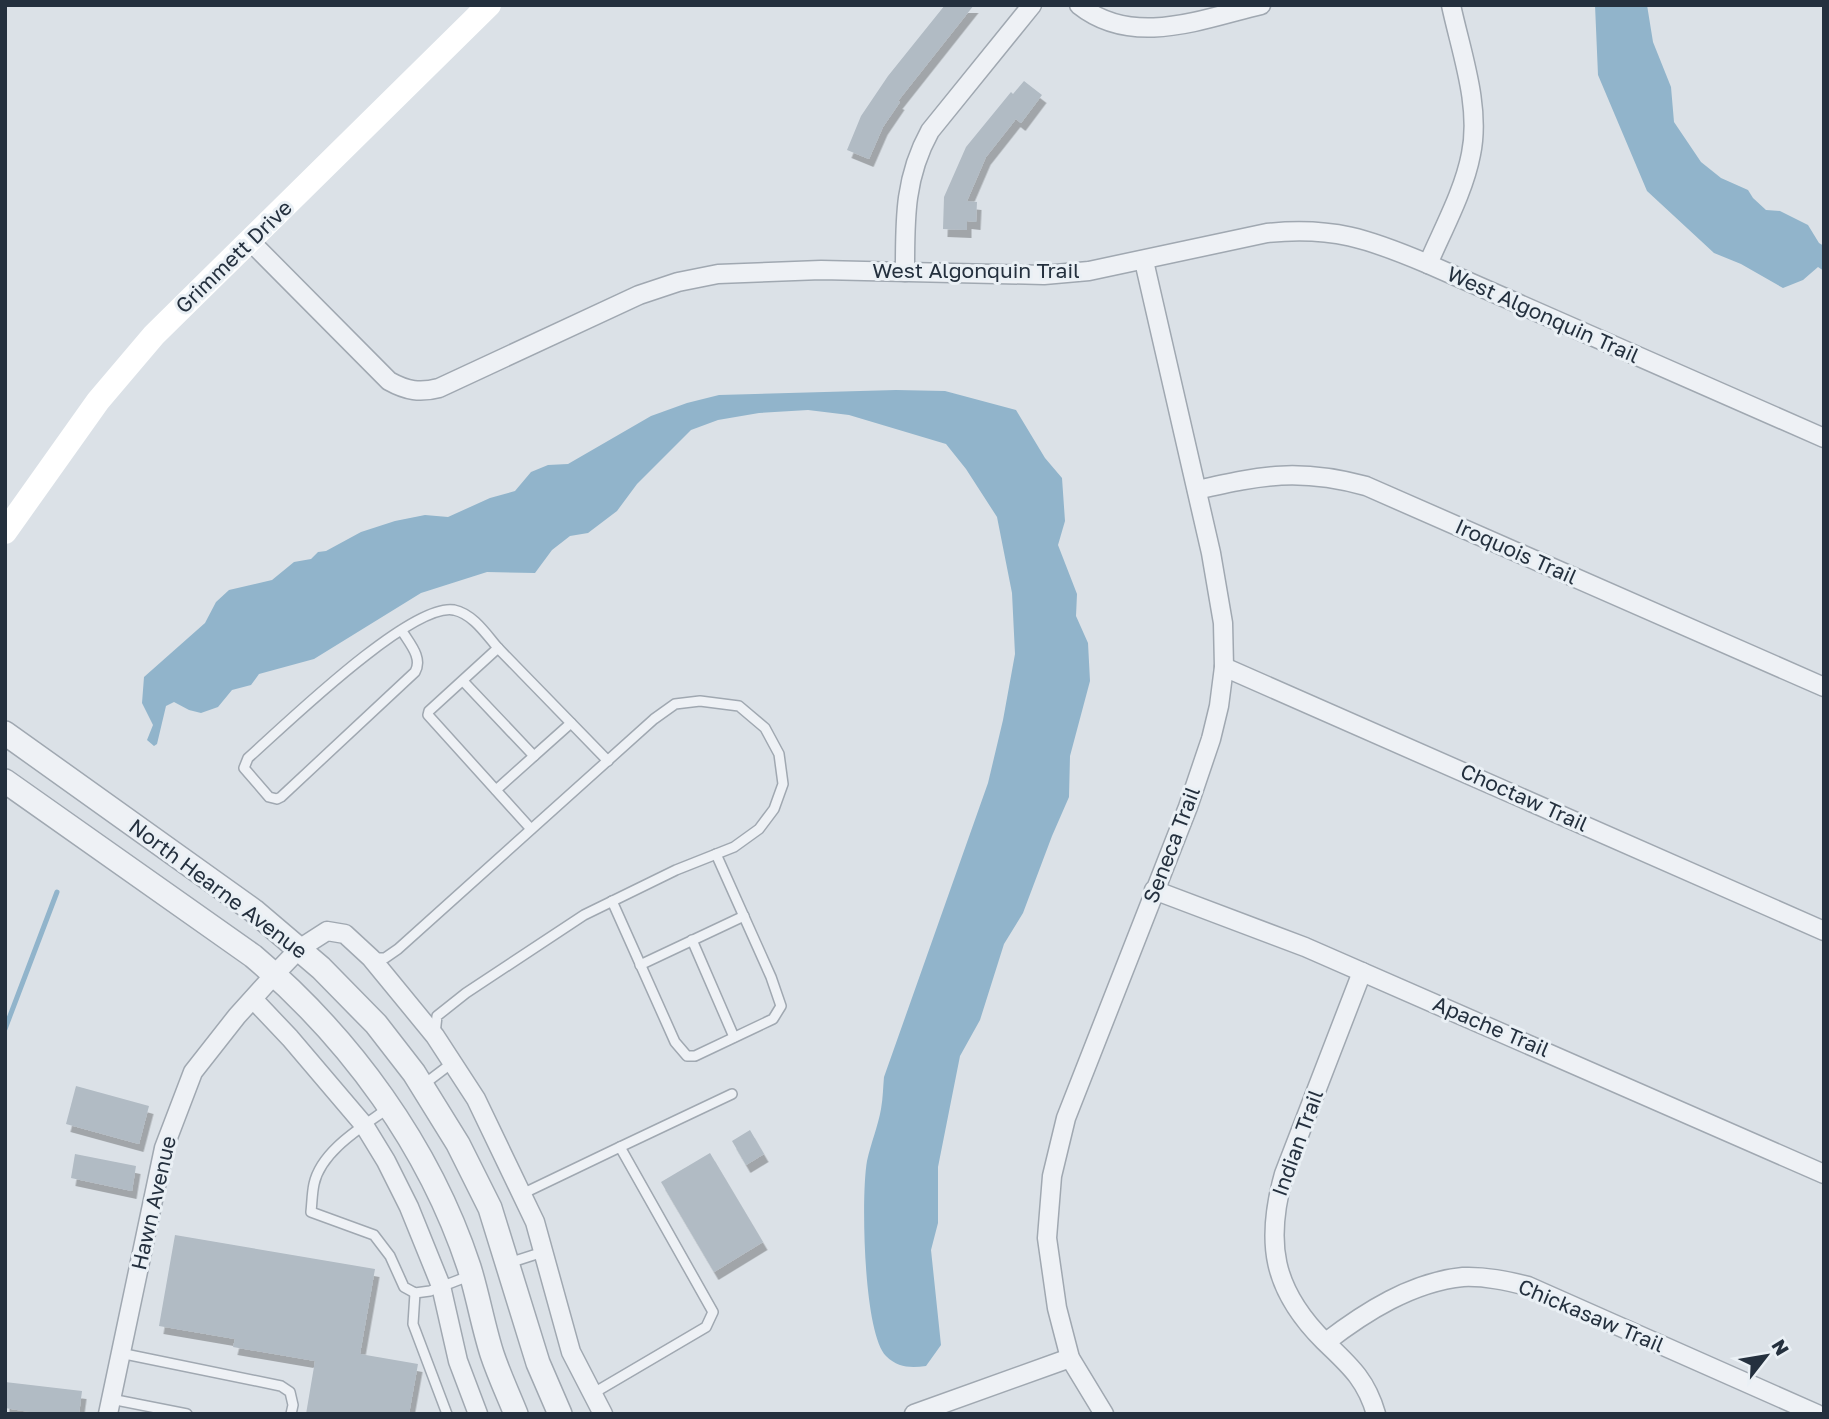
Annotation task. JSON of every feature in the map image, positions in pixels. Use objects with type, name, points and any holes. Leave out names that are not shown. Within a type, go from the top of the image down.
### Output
[{"type":"main road","name":"Grimmett Drive","points":[[5,532],[98,401],[130,362],[186,303],[489,5]]},
{"type":"street","points":[[905,272],[907,198],[921,147],[930,131],[1032,5]]},
{"type":"street","points":[[1079,5],[1105,21],[1147,29],[1261,5]]},
{"type":"street","points":[[1427,264],[1468,170],[1474,135],[1473,108],[1451,5]]},
{"type":"street","name":"West Algonquin Trail","points":[[250,241],[389,381],[415,391],[439,388],[639,295],[678,282],[718,274],[758,271],[1044,275],[1089,271],[1144,261],[1267,233],[1311,230],[1344,233],[1375,242],[1427,264],[1824,438]]},
{"type":"street","name":"Seneca Trail","points":[[1104,1414],[1070,1358],[1057,1308],[1047,1238],[1052,1176],[1066,1118],[1188,807],[1211,738],[1219,706],[1224,667],[1223,623],[1211,553],[1144,261]]},
{"type":"street","name":"Iroquois Trail","points":[[1197,490],[1282,474],[1333,477],[1366,486],[1824,687]]},
{"type":"street","name":"Choctaw Trail","points":[[1224,667],[1824,931]]},
{"type":"street","name":"North Hearne Avenue","points":[[5,733],[254,911],[376,1024],[422,1086],[458,1144],[489,1208],[538,1363],[560,1414]]},
{"type":"street","name":"North Hearne Avenue","points":[[5,781],[275,974],[332,1034],[374,1084],[418,1151],[445,1206],[471,1275],[492,1355],[516,1414]]},
{"type":"street","name":"Apache Trail","points":[[1154,890],[1362,972],[1824,1174]]},
{"type":"street","name":"Hawn Avenue","points":[[109,1407],[164,1148],[193,1072],[275,974],[299,950],[327,931],[345,934],[371,958],[435,1036],[476,1099],[536,1222],[570,1352],[603,1414]]},
{"type":"street","name":"Indian Trail","points":[[1362,972],[1284,1174],[1274,1219],[1275,1254],[1279,1271],[1300,1311],[1359,1375],[1372,1398],[1376,1414]]},
{"type":"street","points":[[253,999],[364,1125],[386,1161],[409,1207],[441,1286],[458,1361],[478,1414]]},
{"type":"street","points":[[389,1108],[422,1086]]},
{"type":"street","points":[[471,1275],[507,1263]]},
{"type":"street","name":"Chickasaw Trail","points":[[1326,1342],[1373,1309],[1435,1281],[1466,1277],[1497,1279],[1528,1286],[1817,1414]]},
{"type":"street","points":[[914,1414],[1070,1358]]},
{"type":"lane","points":[[402,631],[419,659],[418,668],[281,797],[269,797],[244,768],[248,758],[350,666],[402,631],[430,613],[454,610],[471,618],[608,761]]},
{"type":"lane","points":[[498,648],[429,711],[428,715],[531,829]]},
{"type":"lane","points":[[463,681],[534,756]]},
{"type":"lane","points":[[371,958],[385,958],[398,948],[654,719],[675,704],[700,701],[739,706],[765,728],[779,754],[783,784],[774,809],[759,829],[734,847],[676,870],[583,915],[466,993],[437,1016],[435,1036]]},
{"type":"lane","points":[[496,790],[571,723]]},
{"type":"lane","points":[[612,901],[674,1042],[687,1056],[695,1056],[773,1019],[781,1006],[771,976],[716,854]]},
{"type":"lane","points":[[639,965],[744,916]]},
{"type":"lane","points":[[692,940],[734,1037]]},
{"type":"lane","points":[[422,1086],[452,1063]]},
{"type":"lane","points":[[522,1194],[732,1094]]},
{"type":"lane","points":[[389,1108],[331,1153],[314,1182],[311,1212],[374,1235],[390,1256],[404,1287],[415,1293],[471,1275]]},
{"type":"lane","points":[[593,1394],[706,1327],[713,1312],[620,1147]]},
{"type":"lane","points":[[507,1263],[543,1252]]},
{"type":"lane","points":[[415,1293],[413,1324],[447,1414]]},
{"type":"lane","points":[[121,1353],[282,1386],[290,1392],[293,1405],[291,1414]]},
{"type":"lane","points":[[109,1407],[187,1414]]},
{"type":"water","points":[[1595,5],[1647,5],[1653,42],[1671,87],[1674,122],[1701,162],[1721,178],[1748,190],[1766,210],[1780,211],[1808,225],[1819,243],[1824,246],[1824,271],[1818,267],[1803,280],[1783,288],[1741,264],[1714,253],[1647,191],[1598,75]]},
{"type":"water","points":[[945,391],[1016,410],[1045,458],[1062,478],[1065,521],[1058,545],[1077,594],[1076,616],[1088,643],[1090,681],[1070,756],[1069,797],[1023,913],[1004,944],[980,1020],[960,1056],[938,1167],[938,1223],[931,1250],[941,1345],[926,1366],[915,1367],[900,1365],[886,1356],[878,1342],[872,1320],[864,1231],[867,1161],[881,1109],[884,1077],[988,783],[1015,654],[1012,593],[997,517],[946,444],[849,415],[808,410],[759,413],[718,420],[691,430],[637,484],[617,511],[588,533],[570,536],[552,550],[535,573],[487,572],[421,593],[314,659],[259,674],[251,685],[232,690],[218,707],[201,713],[174,702],[166,706],[157,744],[154,746],[147,740],[153,725],[142,703],[144,677],[205,623],[216,602],[229,590],[272,580],[294,562],[311,559],[318,552],[326,551],[361,532],[425,515],[448,517],[490,498],[515,491],[531,472],[548,465],[568,464],[651,416],[687,403],[719,395]]},
{"type":"building","points":[[945,5],[974,5],[898,101],[900,102],[883,127],[869,159],[847,150],[861,116],[888,76]]},
{"type":"building","points":[[1024,81],[1042,95],[1021,123],[1016,119],[986,157],[967,201],[977,202],[976,222],[967,221],[967,230],[943,229],[944,197],[966,147],[1011,92],[1013,94]]},
{"type":"building","points":[[76,1086],[149,1106],[139,1144],[66,1124]]},
{"type":"building","points":[[750,1130],[764,1154],[746,1165],[732,1141]]},
{"type":"building","points":[[710,1153],[763,1242],[714,1272],[661,1182]]},
{"type":"building","points":[[75,1154],[136,1166],[132,1191],[71,1178]]},
{"type":"building","points":[[175,1235],[375,1269],[360,1354],[418,1364],[409,1414],[306,1414],[315,1361],[233,1347],[235,1339],[159,1326]]},
{"type":"building","points":[[5,1382],[82,1391],[79,1414],[42,1414],[5,1408]]},
{"type":"waterway","points":[[5,1029],[57,892]]}]
